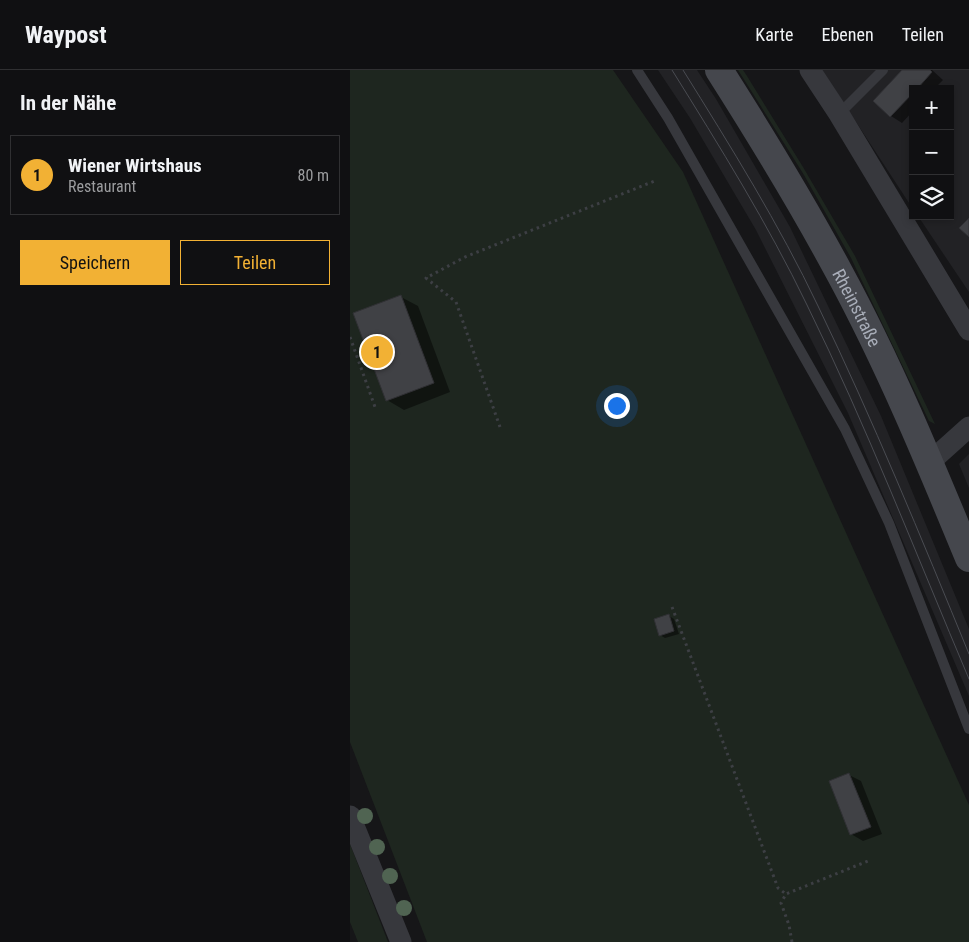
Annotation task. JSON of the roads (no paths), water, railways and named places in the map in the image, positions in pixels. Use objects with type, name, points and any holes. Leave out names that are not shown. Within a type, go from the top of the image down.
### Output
[{"type":"main road","name":"Rheinstraße","points":[[719,70],[782,171],[840,273],[891,376],[930,462],[969,558]]},
{"type":"street","points":[[810,70],[839,114],[969,330]]},
{"type":"street","points":[[930,462],[969,427]]},
{"type":"street","points":[[350,816],[401,942]]},
{"type":"lane","points":[[636,70],[668,118],[845,429],[889,524],[969,729]]},
{"type":"lane","points":[[839,114],[883,70]]},
{"type":"tram line","points":[[672,70],[760,215],[807,305],[871,444],[969,679]]},
{"type":"tram line","points":[[683,70],[737,157],[803,275],[877,435],[969,654]]},
{"type":"place","name":"Wiener Wirtshaus","points":[[377,352]]}]
